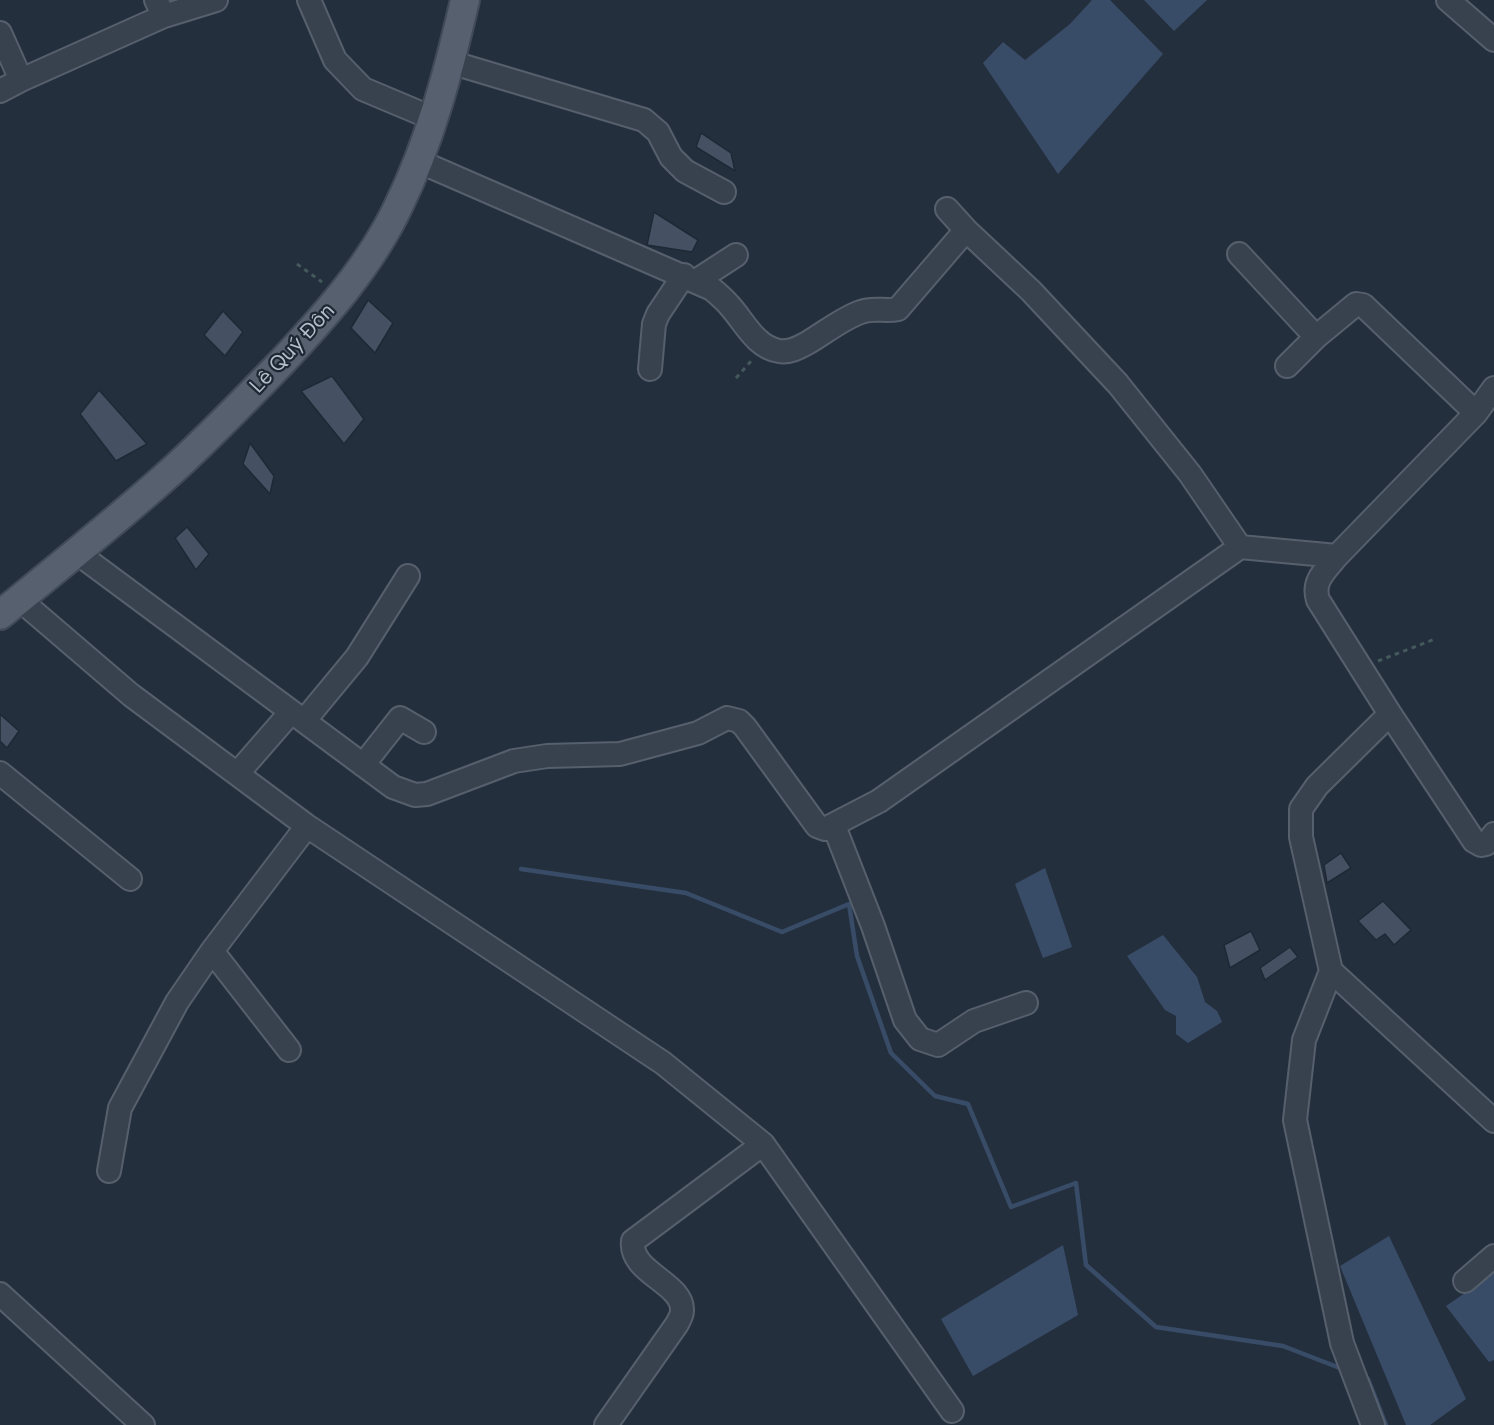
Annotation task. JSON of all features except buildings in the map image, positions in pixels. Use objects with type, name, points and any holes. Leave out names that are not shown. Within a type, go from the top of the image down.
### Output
[{"type":"main road","name":"Lê Quý Đôn","points":[[10,607],[166,477],[292,351],[341,296],[383,236],[418,162],[450,62],[465,0]]},
{"type":"street","points":[[0,91],[160,8],[216,0]]},
{"type":"street","points":[[309,0],[335,60],[363,90],[432,118]]},
{"type":"street","points":[[1448,0],[1494,40]]},
{"type":"street","points":[[0,33],[21,80]]},
{"type":"street","points":[[450,62],[644,120],[658,132],[671,157],[685,171],[724,192]]},
{"type":"street","points":[[418,162],[712,289],[730,306],[749,331],[765,345],[779,351],[791,350],[861,312],[874,309],[888,312],[898,309],[966,230]]},
{"type":"street","points":[[947,209],[1031,291],[1118,384],[1190,474],[1240,547]]},
{"type":"street","points":[[1239,254],[1316,337]]},
{"type":"street","points":[[650,369],[654,324],[658,314],[690,278],[736,255]]},
{"type":"street","points":[[1287,366],[1349,308],[1356,304],[1363,305],[1476,413]]},
{"type":"street","points":[[1494,388],[1476,413],[1337,556],[1317,582],[1315,591],[1318,600],[1390,714],[1474,842],[1481,845],[1486,844],[1494,834]]},
{"type":"street","points":[[76,552],[393,787],[415,795],[427,794],[514,760],[547,756],[620,754],[698,732],[727,718],[739,721],[745,727],[817,826],[825,829],[879,801],[1240,547],[1337,556]]},
{"type":"street","points":[[237,774],[357,657],[408,576]]},
{"type":"street","points":[[10,607],[307,826],[663,1063],[763,1144],[952,1411]]},
{"type":"street","points":[[1373,1425],[1342,1343],[1295,1120],[1304,1040],[1331,971],[1301,837],[1301,809],[1317,786],[1390,714]]},
{"type":"street","points":[[363,765],[400,718],[424,732]]},
{"type":"street","points":[[0,773],[130,879]]},
{"type":"street","points":[[109,1171],[120,1108],[177,1002],[212,951],[307,826]]},
{"type":"street","points":[[834,826],[873,926],[905,1020],[920,1039],[938,1045],[974,1021],[1026,1003]]},
{"type":"street","points":[[212,951],[289,1050]]},
{"type":"street","points":[[1331,971],[1494,1121]]},
{"type":"street","points":[[606,1425],[677,1324],[682,1312],[681,1302],[673,1291],[637,1259],[632,1249],[633,1241],[763,1144]]},
{"type":"street","points":[[1465,1281],[1494,1256]]},
{"type":"street","points":[[0,1294],[143,1425]]},
{"type":"path","points":[[297,264],[341,296]]},
{"type":"path","points":[[736,378],[765,345]]},
{"type":"path","points":[[1360,666],[1436,639]]},
{"type":"water","points":[[1092,0],[1110,0],[1163,54],[1058,174],[983,63],[1003,42],[1025,60],[1070,24]]},
{"type":"water","points":[[1144,0],[1207,0],[1174,31]]},
{"type":"water","points":[[1045,868],[1072,947],[1043,958],[1015,884]]},
{"type":"water","points":[[1163,935],[1197,977],[1205,1002],[1217,1011],[1222,1022],[1188,1043],[1176,1034],[1176,1016],[1165,1010],[1127,956]]},
{"type":"water","points":[[1389,1236],[1466,1399],[1430,1425],[1406,1425],[1340,1266]]},
{"type":"water","points":[[1063,1245],[1078,1315],[973,1376],[941,1319]]},
{"type":"water","points":[[1494,1273],[1494,1360],[1489,1362],[1446,1306]]},
{"type":"waterway","points":[[521,869],[686,893],[782,932],[849,904],[857,956],[891,1053],[935,1096],[968,1104],[1011,1207],[1076,1183],[1086,1265],[1156,1327],[1283,1346],[1345,1370]]},
{"type":"waterway","points":[[1364,1377],[1368,1379],[1386,1425]]}]
